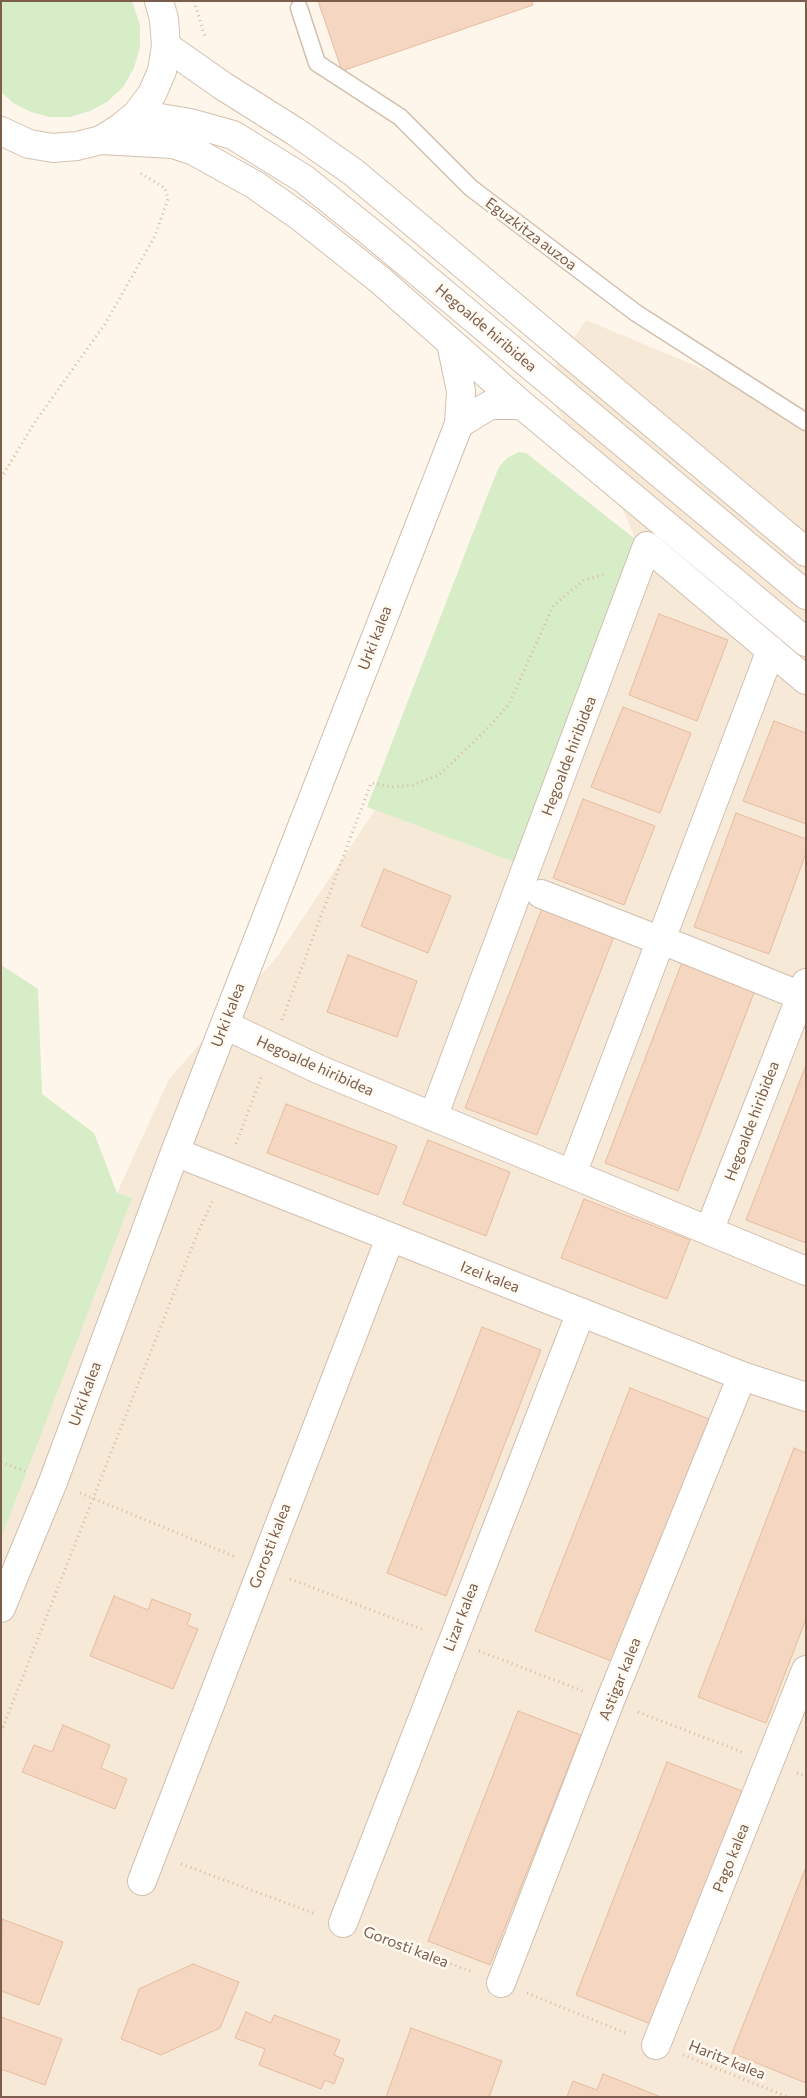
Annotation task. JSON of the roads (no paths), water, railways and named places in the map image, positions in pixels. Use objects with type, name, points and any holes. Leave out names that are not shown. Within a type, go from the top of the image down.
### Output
[{"type":"street","points":[[101,140],[137,114],[156,86],[162,71],[166,46],[164,19],[159,1]]},
{"type":"street","points":[[166,46],[223,86],[296,132],[352,172],[806,552]]},
{"type":"street","name":"Hegoalde hiribidea","points":[[137,114],[190,123],[233,135],[304,179],[806,595]]},
{"type":"street","points":[[1,131],[30,144],[53,148],[77,146],[101,140],[174,144],[194,151],[255,185],[302,218],[373,274],[522,405],[806,642]]},
{"type":"street","name":"Urki kalea","points":[[1,1608],[52,1482],[175,1152],[458,424],[461,391],[451,343]]},
{"type":"street","points":[[458,424],[490,405],[522,405]]},
{"type":"street","name":"Hegoalde hiribidea","points":[[433,1117],[647,546],[806,680]]},
{"type":"street","points":[[572,1174],[669,943],[771,650]]},
{"type":"street","points":[[541,894],[669,943],[803,989]]},
{"type":"street","name":"Hegoalde hiribidea","points":[[709,1231],[803,989]]},
{"type":"street","name":"Hegoalde hiribidea","points":[[225,1025],[318,1069],[806,1271]]},
{"type":"street","name":"Izei kalea","points":[[175,1152],[742,1376],[806,1397]]},
{"type":"street","name":"Gorosti kalea","points":[[142,1881],[154,1855],[262,1568],[390,1238]]},
{"type":"street","name":"Lizar kalea","points":[[343,1924],[581,1312]]},
{"type":"street","name":"Astigar kalea","points":[[501,1983],[610,1701],[742,1376]]},
{"type":"street","name":"Pago kalea","points":[[656,2045],[806,1670]]},
{"type":"lane","name":"Eguzkitza auzoa","points":[[299,8],[317,63],[400,117],[471,188],[636,313],[806,422]]}]
